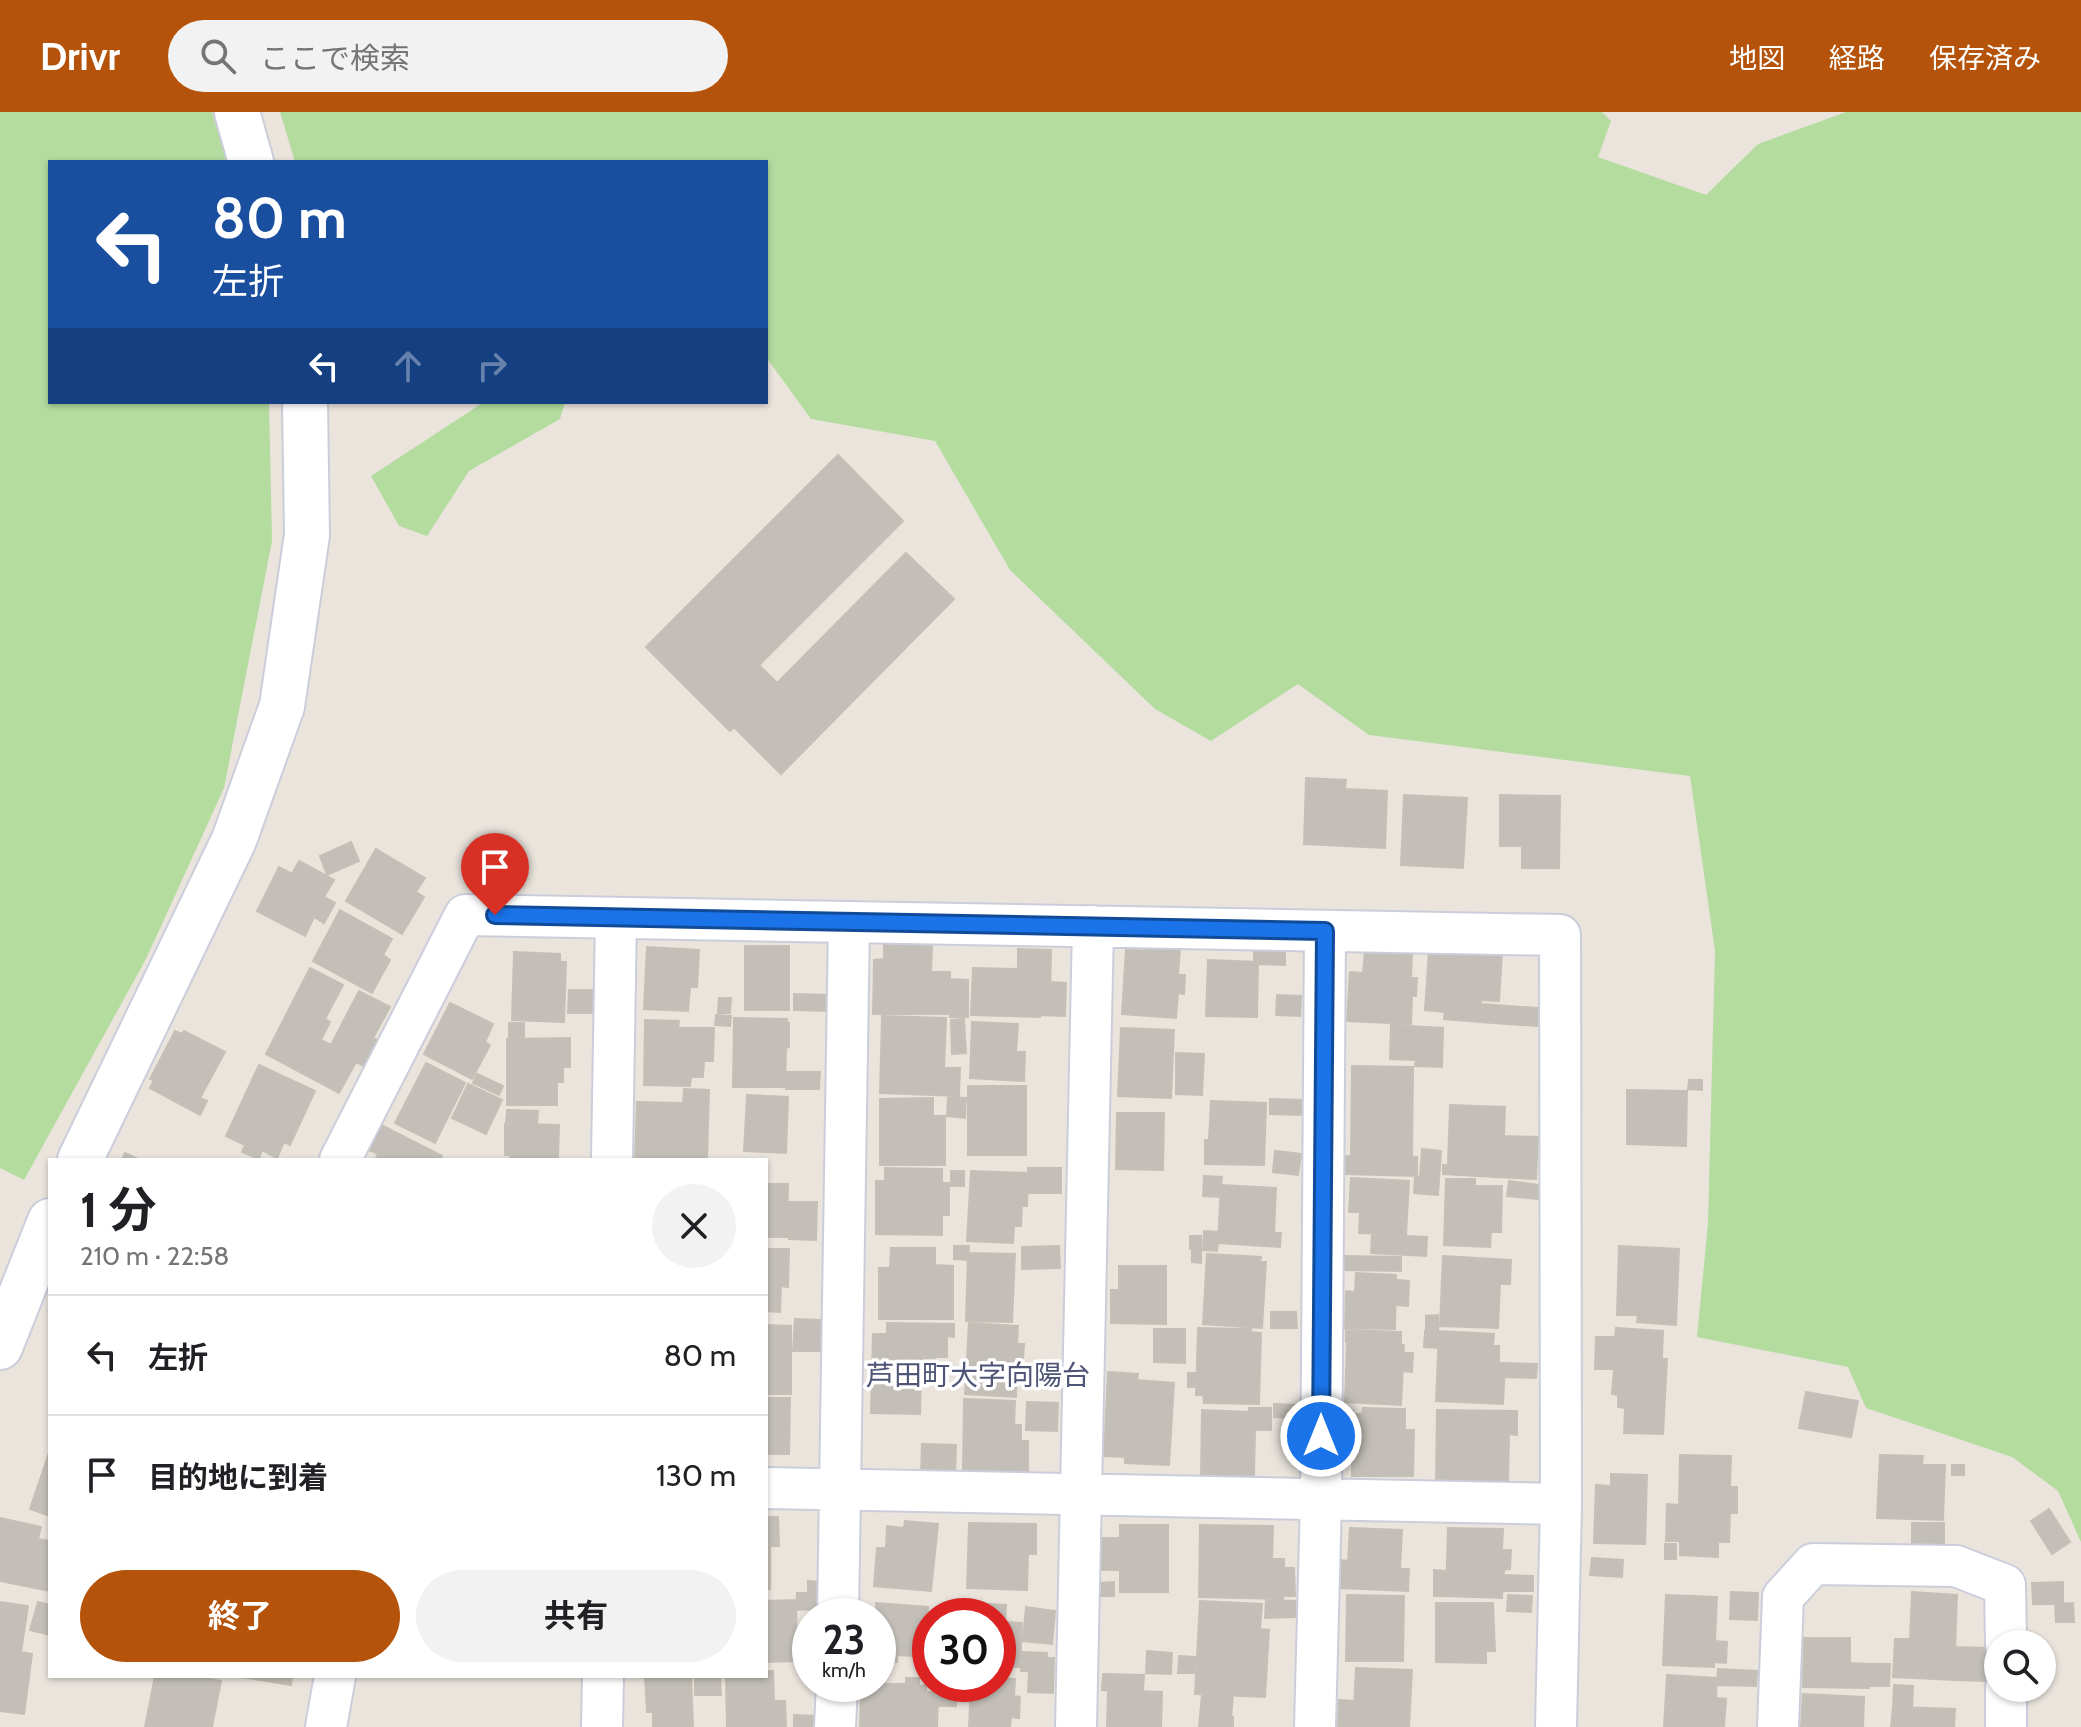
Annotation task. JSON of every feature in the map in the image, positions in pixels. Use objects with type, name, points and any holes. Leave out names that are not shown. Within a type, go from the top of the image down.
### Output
[{"type":"street","points":[[237,112],[250,160]]},
{"type":"street","points":[[81,1158],[234,840],[282,706],[307,535],[305,404]]},
{"type":"street","points":[[341,1158],[465,915],[1560,935],[1561,1504],[1556,1727]]},
{"type":"street","points":[[612,1158],[616,918]]},
{"type":"street","points":[[839,1598],[849,922]]},
{"type":"street","points":[[1076,1727],[1093,926]]},
{"type":"street","points":[[1315,1727],[1321,1500],[1325,931]]},
{"type":"street","points":[[0,1347],[47,1234]]},
{"type":"street","points":[[768,1488],[1561,1504]]},
{"type":"street","points":[[1778,1727],[1783,1597],[1813,1564],[1956,1566],[2005,1585],[2006,1630]]},
{"type":"street","points":[[326,1727],[335,1678]]},
{"type":"street","points":[[602,1727],[603,1678]]},
{"type":"street","points":[[835,1727],[836,1702]]},
{"type":"street","points":[[2006,1702],[2006,1727]]},
{"type":"green space","points":[[0,112],[212,112],[226,160],[48,160],[48,404],[269,404],[272,541],[224,788],[146,959],[24,1180],[0,1168]]},
{"type":"green space","points":[[280,112],[1602,112],[1611,121],[1598,157],[1706,195],[1758,144],[1846,112],[2081,112],[2081,1542],[2058,1491],[2012,1457],[1866,1408],[1848,1367],[1697,1337],[1708,1223],[1715,951],[1690,776],[1369,735],[1298,684],[1211,741],[1155,709],[1010,570],[935,441],[811,419],[768,360],[768,160],[294,160]]},
{"type":"green space","points":[[481,404],[564,404],[560,419],[469,471],[427,536],[399,526],[371,476]]},
{"type":"building","points":[[838,455],[903,521],[759,665],[777,683],[906,553],[954,599],[781,774],[734,727],[730,731],[646,647]]},
{"type":"building","points":[[1306,778],[1346,780],[1345,789],[1387,791],[1385,848],[1304,844]]},
{"type":"building","points":[[1404,795],[1467,798],[1463,868],[1401,865]]},
{"type":"building","points":[[1500,795],[1560,796],[1559,868],[1522,868],[1522,846],[1500,846]]},
{"type":"building","points":[[351,842],[359,861],[327,875],[320,856]]},
{"type":"building","points":[[376,849],[425,878],[416,892],[424,897],[402,934],[346,901]]},
{"type":"building","points":[[299,861],[334,880],[324,897],[335,903],[324,923],[314,917],[305,936],[257,911],[279,867],[292,874]]},
{"type":"building","points":[[340,910],[392,939],[383,955],[390,960],[372,993],[313,961]]},
{"type":"building","points":[[884,941],[922,942],[922,946],[932,946],[931,972],[950,972],[949,1014],[873,1014],[874,960],[884,959]]},
{"type":"building","points":[[1147,943],[1180,947],[1178,975],[1185,975],[1184,994],[1178,993],[1176,1018],[1122,1014],[1126,949],[1146,951]]},
{"type":"building","points":[[745,946],[789,946],[789,1010],[745,1010]]},
{"type":"building","points":[[1254,946],[1285,947],[1285,965],[1258,964],[1254,961]]},
{"type":"building","points":[[647,947],[699,950],[697,987],[690,987],[688,1011],[644,1009]]},
{"type":"building","points":[[1018,949],[1051,950],[1050,997],[1040,997],[1040,1017],[971,1015],[973,968],[1018,969]]},
{"type":"building","points":[[1365,950],[1412,952],[1411,978],[1417,978],[1416,996],[1412,996],[1411,1024],[1347,1021],[1350,972],[1363,973]]},
{"type":"building","points":[[1429,950],[1448,952],[1444,1012],[1425,1010]]},
{"type":"building","points":[[1449,950],[1502,953],[1499,1001],[1481,1000],[1480,1022],[1444,1019]]},
{"type":"building","points":[[514,952],[560,954],[560,962],[566,962],[564,1022],[512,1020]]},
{"type":"building","points":[[1208,960],[1258,962],[1257,1017],[1206,1016]]},
{"type":"building","points":[[310,968],[343,985],[325,1019],[330,1022],[321,1040],[331,1045],[359,991],[390,1007],[373,1038],[377,1040],[364,1066],[356,1062],[339,1093],[266,1054]]},
{"type":"building","points":[[950,979],[968,980],[968,1017],[950,1017]]},
{"type":"building","points":[[1051,982],[1066,983],[1065,1016],[1040,1015],[1040,997],[1050,997]]},
{"type":"building","points":[[569,990],[592,990],[592,1013],[568,1013]]},
{"type":"building","points":[[794,994],[828,995],[828,1011],[794,1010]]},
{"type":"building","points":[[1277,995],[1301,996],[1300,1016],[1276,1015]]},
{"type":"building","points":[[719,998],[731,998],[730,1013],[718,1013]]},
{"type":"building","points":[[450,1003],[493,1024],[485,1042],[490,1045],[472,1079],[424,1054]]},
{"type":"building","points":[[1481,1004],[1538,1008],[1537,1026],[1480,1022]]},
{"type":"building","points":[[716,1015],[731,1016],[730,1026],[715,1025]]},
{"type":"building","points":[[882,1016],[946,1018],[944,1068],[960,1068],[959,1096],[880,1093]]},
{"type":"building","points":[[734,1018],[787,1019],[789,1047],[786,1048],[785,1087],[733,1087]]},
{"type":"building","points":[[964,1019],[966,1053],[952,1054],[951,1020]]},
{"type":"building","points":[[645,1020],[679,1021],[678,1028],[714,1028],[713,1061],[704,1061],[703,1077],[691,1077],[690,1086],[644,1085]]},
{"type":"building","points":[[972,1022],[1018,1024],[1016,1052],[1025,1052],[1024,1081],[970,1078]]},
{"type":"building","points":[[509,1023],[524,1023],[524,1039],[509,1039]]},
{"type":"building","points":[[1391,1025],[1443,1028],[1442,1067],[1415,1066],[1416,1060],[1390,1059]]},
{"type":"building","points":[[1121,1028],[1174,1030],[1171,1098],[1118,1096]]},
{"type":"building","points":[[175,1031],[182,1034],[184,1031],[225,1052],[200,1098],[207,1101],[200,1115],[150,1088],[154,1080],[150,1079]]},
{"type":"building","points":[[570,1038],[570,1067],[563,1067],[563,1082],[557,1082],[557,1105],[507,1105],[507,1039]]},
{"type":"building","points":[[1176,1053],[1204,1054],[1202,1095],[1176,1094]]},
{"type":"building","points":[[426,1063],[465,1083],[435,1143],[395,1123]]},
{"type":"building","points":[[259,1065],[315,1091],[290,1145],[284,1142],[277,1158],[262,1150],[259,1158],[242,1152],[245,1145],[226,1136]]},
{"type":"building","points":[[1352,1066],[1413,1067],[1412,1157],[1351,1156]]},
{"type":"building","points":[[786,1072],[820,1072],[819,1089],[786,1089]]},
{"type":"building","points":[[477,1074],[503,1086],[499,1095],[473,1083]]},
{"type":"building","points":[[1689,1080],[1702,1080],[1702,1090],[1688,1089]]},
{"type":"building","points":[[468,1084],[502,1100],[486,1134],[452,1118]]},
{"type":"building","points":[[968,1086],[1026,1086],[1026,1155],[968,1155]]},
{"type":"building","points":[[684,1089],[709,1090],[707,1158],[635,1158],[637,1102],[683,1103]]},
{"type":"building","points":[[1627,1090],[1687,1091],[1686,1146],[1627,1144]]},
{"type":"building","points":[[747,1095],[788,1097],[786,1153],[744,1151]]},
{"type":"building","points":[[948,1097],[966,1098],[965,1118],[947,1116]]},
{"type":"building","points":[[933,1098],[933,1116],[945,1116],[945,1165],[880,1165],[880,1099]]},
{"type":"building","points":[[1270,1099],[1303,1100],[1303,1115],[1270,1114]]},
{"type":"building","points":[[1211,1101],[1266,1103],[1264,1165],[1205,1164]]},
{"type":"building","points":[[1450,1105],[1505,1107],[1503,1167],[1448,1165]]},
{"type":"building","points":[[507,1110],[538,1111],[537,1125],[506,1124]]},
{"type":"building","points":[[1117,1113],[1164,1113],[1163,1170],[1116,1169]]},
{"type":"building","points":[[505,1124],[559,1125],[558,1158],[510,1158],[510,1155],[505,1155]]},
{"type":"building","points":[[381,1125],[442,1156],[376,1158],[378,1154],[369,1150]]},
{"type":"building","points":[[1504,1136],[1538,1137],[1536,1179],[1496,1177],[1497,1168],[1503,1167]]},
{"type":"building","points":[[1422,1149],[1441,1151],[1438,1195],[1414,1193],[1415,1176],[1420,1177]]},
{"type":"building","points":[[1275,1151],[1301,1154],[1298,1175],[1273,1172]]},
{"type":"building","points":[[1344,1156],[1417,1157],[1417,1176],[1344,1174]]},
{"type":"building","points":[[1443,1165],[1495,1167],[1495,1177],[1443,1174]]},
{"type":"building","points":[[885,1168],[942,1169],[942,1183],[949,1183],[949,1215],[942,1215],[942,1235],[876,1234],[876,1181],[885,1181]]},
{"type":"building","points":[[1028,1168],[1061,1168],[1061,1193],[1028,1193]]},
{"type":"building","points":[[951,1171],[964,1171],[964,1186],[951,1186]]},
{"type":"building","points":[[971,1171],[1028,1173],[1027,1206],[1022,1206],[1021,1226],[1014,1226],[1013,1243],[967,1241]]},
{"type":"building","points":[[1204,1176],[1222,1177],[1220,1197],[1203,1196]]},
{"type":"building","points":[[1351,1178],[1409,1181],[1406,1235],[1359,1233],[1360,1212],[1349,1212]]},
{"type":"building","points":[[1446,1179],[1475,1179],[1475,1186],[1502,1186],[1501,1232],[1491,1232],[1490,1247],[1444,1245]]},
{"type":"building","points":[[1509,1181],[1539,1185],[1538,1199],[1507,1196]]},
{"type":"building","points":[[768,1184],[788,1184],[787,1237],[768,1237]]},
{"type":"building","points":[[1221,1185],[1276,1188],[1274,1233],[1281,1233],[1280,1247],[1218,1243]]},
{"type":"building","points":[[789,1202],[817,1202],[816,1240],[789,1239]]},
{"type":"building","points":[[1204,1231],[1219,1232],[1217,1251],[1203,1250]]},
{"type":"building","points":[[1372,1234],[1427,1237],[1426,1256],[1371,1253]]},
{"type":"building","points":[[1190,1236],[1201,1236],[1201,1249],[1190,1249]]},
{"type":"building","points":[[954,1246],[969,1246],[968,1260],[954,1259]]},
{"type":"building","points":[[1059,1246],[1060,1268],[1022,1269],[1022,1247]]},
{"type":"building","points":[[1619,1246],[1679,1249],[1676,1325],[1637,1322],[1638,1315],[1617,1315]]},
{"type":"building","points":[[891,1248],[935,1248],[935,1265],[953,1266],[953,1319],[879,1319],[879,1268],[890,1268]]},
{"type":"building","points":[[768,1249],[789,1249],[788,1287],[781,1286],[780,1312],[768,1311]]},
{"type":"building","points":[[1192,1251],[1201,1251],[1201,1263],[1192,1262]]},
{"type":"building","points":[[968,1253],[1015,1254],[1012,1322],[966,1321]]},
{"type":"building","points":[[1207,1254],[1261,1257],[1260,1262],[1266,1262],[1262,1328],[1203,1324]]},
{"type":"building","points":[[1343,1256],[1401,1257],[1401,1271],[1343,1270]]},
{"type":"building","points":[[1443,1256],[1511,1260],[1510,1284],[1500,1284],[1498,1328],[1440,1326]]},
{"type":"building","points":[[1119,1266],[1166,1266],[1166,1324],[1111,1323],[1111,1290],[1119,1290]]},
{"type":"building","points":[[1356,1273],[1396,1275],[1395,1329],[1345,1328],[1346,1291],[1355,1292]]},
{"type":"building","points":[[1397,1280],[1409,1281],[1408,1306],[1395,1305]]},
{"type":"building","points":[[1271,1312],[1296,1312],[1297,1328],[1271,1328]]},
{"type":"building","points":[[1438,1315],[1438,1329],[1426,1329],[1426,1316]]},
{"type":"building","points":[[795,1319],[822,1320],[821,1351],[793,1351]]},
{"type":"building","points":[[887,1323],[954,1324],[954,1337],[947,1336],[947,1357],[935,1357],[935,1375],[921,1375],[920,1414],[871,1413],[873,1334],[887,1334]]},
{"type":"building","points":[[969,1323],[1018,1326],[1017,1344],[1024,1344],[1022,1374],[1017,1374],[1016,1397],[965,1394]]},
{"type":"building","points":[[768,1325],[791,1326],[791,1394],[768,1394]]},
{"type":"building","points":[[1198,1328],[1251,1329],[1251,1332],[1261,1333],[1259,1404],[1204,1403],[1203,1395],[1196,1395]]},
{"type":"building","points":[[1616,1328],[1663,1331],[1662,1359],[1667,1359],[1663,1434],[1624,1433],[1625,1408],[1618,1407],[1618,1395],[1612,1394],[1614,1369],[1595,1369],[1596,1337],[1615,1337]]},
{"type":"building","points":[[1154,1329],[1185,1329],[1185,1363],[1154,1362]]},
{"type":"building","points":[[1346,1330],[1401,1332],[1401,1344],[1346,1342]]},
{"type":"building","points":[[1425,1331],[1439,1331],[1439,1348],[1424,1347]]},
{"type":"building","points":[[1439,1331],[1494,1334],[1493,1346],[1499,1346],[1499,1363],[1505,1363],[1503,1404],[1436,1401]]},
{"type":"building","points":[[1347,1342],[1404,1345],[1401,1405],[1345,1402]]},
{"type":"building","points":[[1404,1353],[1413,1353],[1412,1372],[1403,1371]]},
{"type":"building","points":[[1505,1363],[1537,1364],[1536,1378],[1505,1377]]},
{"type":"building","points":[[1108,1372],[1138,1374],[1137,1380],[1174,1383],[1169,1465],[1125,1463],[1125,1457],[1104,1456]]},
{"type":"building","points":[[1188,1373],[1196,1373],[1196,1387],[1188,1387]]},
{"type":"building","points":[[1806,1392],[1858,1401],[1851,1437],[1799,1428]]},
{"type":"building","points":[[768,1398],[790,1398],[789,1454],[768,1454]]},
{"type":"building","points":[[964,1399],[1015,1401],[1014,1425],[1021,1425],[1021,1441],[1028,1441],[1028,1471],[1023,1471],[1023,1474],[968,1474],[968,1469],[963,1469]]},
{"type":"building","points":[[1027,1402],[1058,1403],[1057,1431],[1026,1430]]},
{"type":"building","points":[[1274,1404],[1295,1405],[1295,1418],[1274,1417]]},
{"type":"building","points":[[1249,1408],[1271,1408],[1271,1430],[1249,1430]]},
{"type":"building","points":[[1363,1408],[1405,1409],[1405,1430],[1414,1430],[1413,1476],[1352,1476],[1353,1414],[1362,1414]]},
{"type":"building","points":[[1202,1410],[1250,1412],[1249,1430],[1255,1430],[1254,1477],[1201,1476]]},
{"type":"building","points":[[1437,1410],[1517,1411],[1517,1435],[1509,1434],[1508,1482],[1436,1480]]},
{"type":"building","points":[[1353,1411],[1352,1459],[1340,1458],[1340,1412]]},
{"type":"building","points":[[922,1444],[956,1445],[955,1476],[921,1475]]},
{"type":"building","points":[[1680,1455],[1731,1456],[1730,1487],[1737,1487],[1737,1513],[1730,1513],[1729,1542],[1718,1542],[1718,1557],[1680,1555],[1680,1541],[1666,1541],[1667,1504],[1679,1505]]},
{"type":"building","points":[[1880,1455],[1923,1456],[1922,1465],[1945,1465],[1943,1520],[1877,1518]]},
{"type":"building","points":[[48,1456],[48,1515],[30,1509]]},
{"type":"building","points":[[1952,1465],[1964,1465],[1964,1475],[1952,1475]]},
{"type":"building","points":[[1611,1474],[1647,1475],[1645,1544],[1594,1543],[1596,1485],[1611,1486]]},
{"type":"building","points":[[2049,1509],[2070,1542],[2052,1554],[2031,1521]]},
{"type":"building","points":[[768,1517],[778,1517],[779,1546],[770,1546],[770,1589]]},
{"type":"building","points":[[0,1518],[41,1527],[38,1539],[48,1541],[48,1591],[0,1581]]},
{"type":"building","points":[[905,1521],[938,1524],[931,1591],[874,1586],[877,1548],[886,1548],[887,1526],[904,1528]]},
{"type":"building","points":[[969,1523],[1036,1524],[1036,1554],[1028,1554],[1027,1590],[967,1588]]},
{"type":"building","points":[[1912,1523],[1944,1523],[1944,1550],[1912,1550]]},
{"type":"building","points":[[1120,1525],[1168,1525],[1168,1592],[1120,1592]]},
{"type":"building","points":[[1200,1525],[1273,1526],[1272,1559],[1284,1559],[1284,1568],[1294,1568],[1295,1596],[1283,1596],[1283,1599],[1199,1597]]},
{"type":"building","points":[[1350,1528],[1402,1530],[1400,1569],[1409,1569],[1408,1591],[1339,1588],[1340,1560],[1348,1561]]},
{"type":"building","points":[[1448,1528],[1503,1529],[1502,1550],[1511,1550],[1510,1569],[1504,1570],[1502,1598],[1446,1596]]},
{"type":"building","points":[[1100,1538],[1120,1538],[1120,1570],[1100,1570]]},
{"type":"building","points":[[1665,1544],[1676,1544],[1676,1559],[1665,1559]]},
{"type":"building","points":[[1592,1558],[1623,1560],[1622,1577],[1590,1575]]},
{"type":"building","points":[[1434,1570],[1446,1571],[1446,1596],[1434,1596]]},
{"type":"building","points":[[1504,1575],[1533,1576],[1533,1591],[1503,1591]]},
{"type":"building","points":[[808,1581],[818,1582],[818,1592],[808,1591]]},
{"type":"building","points":[[1114,1582],[1114,1596],[1099,1596],[1099,1583]]},
{"type":"building","points":[[2063,1582],[2063,1604],[2033,1604],[2032,1583]]},
{"type":"building","points":[[1731,1592],[1758,1593],[1757,1620],[1730,1619]]},
{"type":"building","points":[[1912,1592],[1957,1595],[1954,1680],[1893,1677],[1895,1639],[1910,1639]]},
{"type":"building","points":[[797,1593],[818,1593],[818,1598],[797,1598]]},
{"type":"building","points":[[1347,1595],[1404,1596],[1403,1661],[1346,1661]]},
{"type":"building","points":[[1508,1595],[1532,1596],[1531,1612],[1507,1611]]},
{"type":"building","points":[[1666,1595],[1717,1597],[1715,1641],[1727,1642],[1726,1663],[1714,1662],[1714,1667],[1663,1665]]},
{"type":"building","points":[[792,1600],[792,1661],[768,1662],[768,1601]]},
{"type":"building","points":[[1266,1600],[1295,1601],[1295,1617],[1265,1618]]},
{"type":"building","points":[[1200,1601],[1262,1604],[1260,1629],[1269,1630],[1265,1697],[1195,1694]]},
{"type":"building","points":[[0,1602],[28,1606],[21,1652],[32,1654],[24,1714],[0,1711]]},
{"type":"building","points":[[38,1602],[48,1604],[48,1634],[30,1630]]},
{"type":"building","points":[[1436,1603],[1493,1603],[1495,1651],[1486,1651],[1486,1663],[1436,1662]]},
{"type":"building","points":[[2073,1603],[2074,1622],[2056,1622],[2055,1604]]},
{"type":"building","points":[[896,1605],[912,1606],[912,1656],[897,1655],[897,1662]]},
{"type":"building","points":[[1026,1607],[1055,1611],[1052,1644],[1023,1641]]},
{"type":"building","points":[[1016,1623],[1022,1623],[1020,1667],[1016,1667]]},
{"type":"building","points":[[1804,1638],[1850,1638],[1850,1663],[1869,1664],[1869,1688],[1803,1687]]},
{"type":"building","points":[[1955,1647],[1984,1648],[1984,1681],[1954,1680]]},
{"type":"building","points":[[1147,1651],[1172,1653],[1171,1674],[1146,1673]]},
{"type":"building","points":[[1022,1652],[1047,1653],[1046,1672],[1021,1671]]},
{"type":"building","points":[[1179,1656],[1195,1657],[1194,1673],[1178,1673]]},
{"type":"building","points":[[1047,1658],[1054,1658],[1053,1693],[1028,1692],[1029,1671],[1046,1672]]},
{"type":"building","points":[[1869,1664],[1890,1664],[1889,1686],[1869,1686]]},
{"type":"building","points":[[1356,1668],[1412,1670],[1409,1727],[1353,1726]]},
{"type":"building","points":[[1718,1669],[1757,1671],[1756,1686],[1717,1685]]},
{"type":"building","points":[[768,1671],[773,1671],[774,1701],[785,1701],[786,1727],[727,1727],[726,1678],[768,1678]]},
{"type":"building","points":[[1103,1674],[1144,1675],[1143,1692],[1102,1690]]},
{"type":"building","points":[[1667,1675],[1717,1678],[1716,1698],[1726,1699],[1724,1726],[1664,1727]]},
{"type":"building","points":[[155,1678],[221,1681],[212,1727],[145,1727]]},
{"type":"building","points":[[248,1678],[292,1678],[291,1685]]},
{"type":"building","points":[[645,1678],[691,1678],[693,1727],[653,1727],[653,1712],[647,1712]]},
{"type":"building","points":[[695,1678],[720,1678],[721,1695],[695,1695]]},
{"type":"building","points":[[906,1678],[912,1678],[912,1702],[926,1702],[926,1727],[860,1727],[861,1702],[896,1702],[896,1684],[906,1684]]},
{"type":"building","points":[[1894,1685],[1913,1686],[1912,1708],[1893,1707]]},
{"type":"building","points":[[1108,1690],[1162,1692],[1161,1727],[1107,1727]]},
{"type":"building","points":[[1202,1694],[1233,1695],[1231,1718],[1200,1716]]},
{"type":"building","points":[[1803,1694],[1864,1697],[1863,1727],[1801,1727]]},
{"type":"building","points":[[1016,1696],[1020,1697],[1019,1718],[1011,1717],[1010,1727],[969,1727],[970,1702],[1016,1702]]},
{"type":"building","points":[[1339,1700],[1354,1701],[1353,1727],[1338,1727]]},
{"type":"building","points":[[926,1702],[938,1702],[937,1727],[926,1727]]},
{"type":"building","points":[[937,1702],[956,1702],[956,1706],[937,1706]]},
{"type":"building","points":[[1893,1707],[1955,1709],[1954,1727],[1891,1727]]},
{"type":"building","points":[[794,1715],[814,1716],[814,1727],[794,1727]]},
{"type":"building","points":[[1200,1716],[1233,1717],[1233,1727],[1199,1727]]},
{"type":"district","name":"芦田町大字向陽台","points":[[978,1375]]},
{"type":"route","points":[[495,915],[1325,931],[1321,1436]]}]
